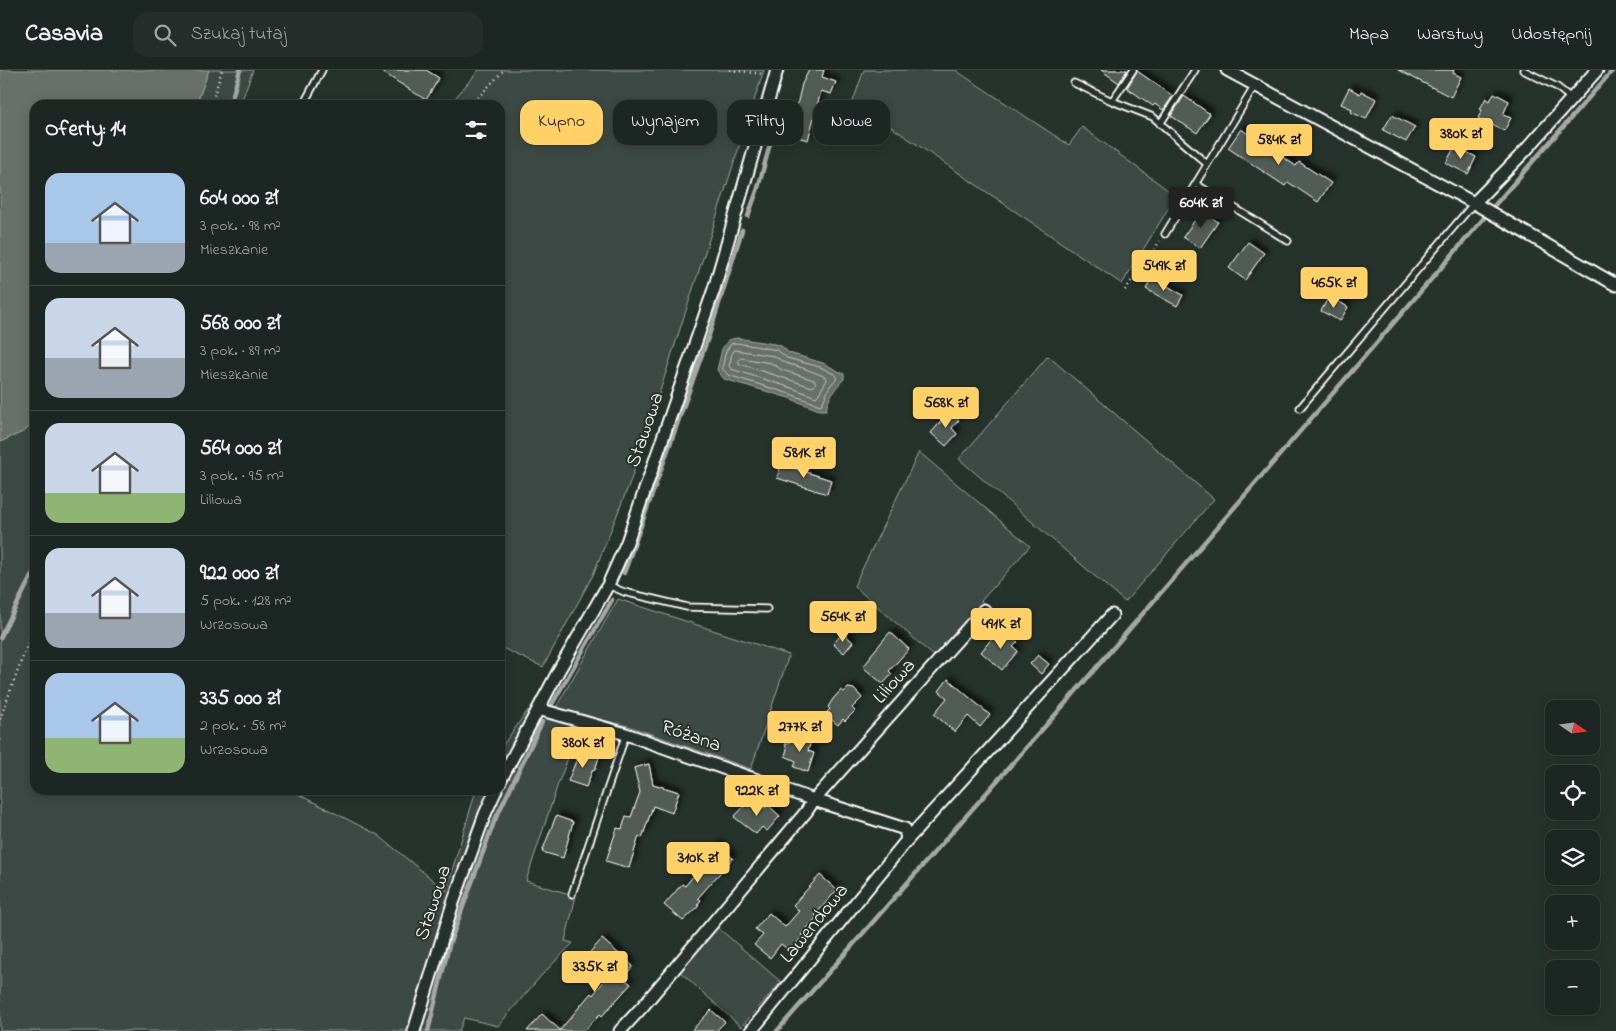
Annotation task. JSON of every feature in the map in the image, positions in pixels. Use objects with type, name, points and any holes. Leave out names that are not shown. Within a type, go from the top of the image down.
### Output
[{"type":"street","points":[[1227,70],[1485,209],[1616,285]]},
{"type":"street","points":[[1474,203],[1525,151],[1597,70]]},
{"type":"street","name":"Stawowa","points":[[505,772],[538,709],[608,585],[626,542],[714,289],[777,73]]},
{"type":"street","name":"Liliowa","points":[[620,1031],[806,812],[814,800],[984,610]]},
{"type":"street","name":"Lawendowa","points":[[751,1031],[907,840],[1112,615]]},
{"type":"street","name":"Różana","points":[[538,709],[626,734],[905,830],[907,840]]},
{"type":"street","name":"Stawowa","points":[[414,1031],[453,903],[494,795]]},
{"type":"lane","points":[[306,100],[322,70]]},
{"type":"lane","points":[[1112,101],[1133,70]]},
{"type":"lane","points":[[1160,124],[1195,70]]},
{"type":"lane","points":[[1523,70],[1557,86],[1572,99]]},
{"type":"lane","points":[[1074,83],[1112,101],[1153,117],[1207,164]]},
{"type":"lane","points":[[1165,234],[1256,84]]},
{"type":"lane","points":[[1196,184],[1288,241]]},
{"type":"lane","points":[[1300,408],[1474,203]]},
{"type":"lane","points":[[608,585],[624,592],[687,607],[766,609]]},
{"type":"lane","points":[[572,894],[626,734]]},
{"type":"path","points":[[213,100],[222,70]]},
{"type":"path","points":[[476,100],[504,70]]},
{"type":"path","points":[[730,70],[777,73]]},
{"type":"path","points":[[1125,290],[1165,234]]},
{"type":"path","points":[[0,719],[30,638]]},
{"type":"shaded area","points":[[209,70],[253,70],[242,100],[198,100]]},
{"type":"shaded area","points":[[479,70],[764,70],[754,100],[727,100],[727,145],[740,145],[632,477],[593,575],[543,667],[505,649],[505,100],[453,100]]},
{"type":"shaded area","points":[[864,70],[955,70],[1069,145],[1082,127],[1176,196],[1122,284],[890,126],[890,100],[853,100]]},
{"type":"shaded area","points":[[1048,356],[1214,499],[1125,602],[959,459]]},
{"type":"shaded area","points":[[30,426],[30,795],[300,795],[378,835],[446,891],[475,795],[505,795],[505,742],[528,710],[580,727],[558,784],[526,881],[576,896],[565,941],[573,943],[540,977],[498,1026],[464,1018],[459,1031],[0,1031],[0,442],[24,431]]},
{"type":"shaded area","points":[[919,452],[1030,546],[935,657],[854,586]]},
{"type":"shaded area","points":[[618,599],[789,655],[751,769],[628,726],[555,709]]},
{"type":"shaded area","points":[[716,926],[781,982],[741,1027],[678,970]]},
{"type":"water","points":[[0,70],[209,70],[198,100],[30,100],[30,426],[25,431],[0,442]]},
{"type":"water","points":[[737,338],[780,345],[789,353],[823,363],[844,374],[844,379],[832,393],[826,410],[819,410],[789,398],[724,379],[717,370],[722,349],[728,340]]},
{"type":"building","points":[[379,70],[426,70],[439,78],[426,100]]},
{"type":"building","points":[[809,70],[824,70],[822,77],[836,82],[831,94],[821,91],[819,100],[813,100],[813,121],[808,140],[803,139],[803,100],[798,100],[802,84]]},
{"type":"building","points":[[1101,70],[1127,70],[1119,83]]},
{"type":"building","points":[[1398,70],[1454,70],[1453,73],[1461,77],[1451,97]]},
{"type":"building","points":[[1137,71],[1173,96],[1163,110],[1155,104],[1153,106],[1127,88]]},
{"type":"building","points":[[1349,88],[1360,94],[1361,91],[1376,99],[1366,119],[1351,112],[1352,109],[1341,104]]},
{"type":"building","points":[[1494,93],[1509,101],[1503,115],[1511,118],[1504,131],[1478,118],[1486,98],[1490,101]]},
{"type":"building","points":[[1184,96],[1210,114],[1197,133],[1171,116]]},
{"type":"building","points":[[1392,115],[1415,127],[1406,142],[1383,130]]},
{"type":"building","points":[[1241,129],[1296,166],[1299,162],[1331,183],[1318,202],[1288,182],[1285,186],[1228,148]]},
{"type":"building","points":[[1455,146],[1476,157],[1468,174],[1446,163]]},
{"type":"building","points":[[1202,210],[1218,222],[1200,248],[1183,237]]},
{"type":"building","points":[[1248,242],[1264,253],[1245,280],[1229,268]]},
{"type":"building","points":[[1152,277],[1183,295],[1177,306],[1146,289]]},
{"type":"building","points":[[1329,296],[1348,307],[1340,321],[1321,311]]},
{"type":"building","points":[[949,412],[959,420],[952,428],[957,434],[946,446],[931,433]]},
{"type":"building","points":[[781,464],[831,480],[827,494],[777,478]]},
{"type":"building","points":[[890,632],[909,649],[889,671],[892,674],[883,684],[863,667]]},
{"type":"building","points":[[1006,632],[1018,642],[1013,647],[1018,651],[1002,670],[981,652],[996,633],[1001,638]]},
{"type":"building","points":[[843,633],[853,642],[844,653],[833,644]]},
{"type":"building","points":[[1038,655],[1049,664],[1041,674],[1030,664]]},
{"type":"building","points":[[948,679],[990,715],[980,727],[968,716],[955,732],[934,714],[947,698],[939,691]]},
{"type":"building","points":[[848,688],[854,689],[862,698],[852,708],[855,711],[838,725],[825,714],[830,709],[828,707],[833,699],[841,690],[844,692]]},
{"type":"building","points":[[792,735],[811,741],[808,751],[814,753],[808,772],[794,767],[796,761],[785,756],[787,749],[785,744],[790,742]]},
{"type":"building","points":[[580,751],[599,757],[586,787],[568,781]]},
{"type":"building","points":[[649,764],[653,784],[679,792],[672,813],[653,806],[642,838],[639,836],[629,868],[606,861],[617,828],[622,829],[626,816],[631,817],[640,792],[634,768]]},
{"type":"building","points":[[751,799],[766,808],[768,805],[780,816],[767,831],[762,827],[756,834],[734,817]]},
{"type":"building","points":[[556,816],[573,822],[563,858],[542,852]]},
{"type":"building","points":[[717,844],[733,858],[698,898],[701,900],[697,905],[699,906],[683,921],[664,905],[682,884],[685,886],[711,855],[709,853]]},
{"type":"building","points":[[820,875],[837,890],[815,915],[817,917],[790,951],[781,944],[770,958],[754,945],[763,935],[755,929],[769,913],[785,927],[799,911],[793,905]]},
{"type":"building","points":[[602,939],[633,966],[623,978],[631,984],[602,1016],[600,1014],[584,1031],[527,1031],[542,1014],[560,1030],[591,993],[593,995],[612,971],[590,952]]},
{"type":"building","points":[[711,1010],[725,1022],[716,1031],[691,1031]]},
{"type":"waterway","points":[[231,100],[240,70]]},
{"type":"waterway","points":[[1493,207],[1613,70]]},
{"type":"waterway","points":[[748,216],[770,145]]},
{"type":"waterway","points":[[777,1031],[1070,698],[1484,218]]},
{"type":"waterway","points":[[624,573],[710,332],[742,230]]},
{"type":"waterway","points":[[0,638],[30,579]]},
{"type":"waterway","points":[[551,706],[612,600]]},
{"type":"waterway","points":[[428,1031],[449,945],[494,822],[542,722]]}]
